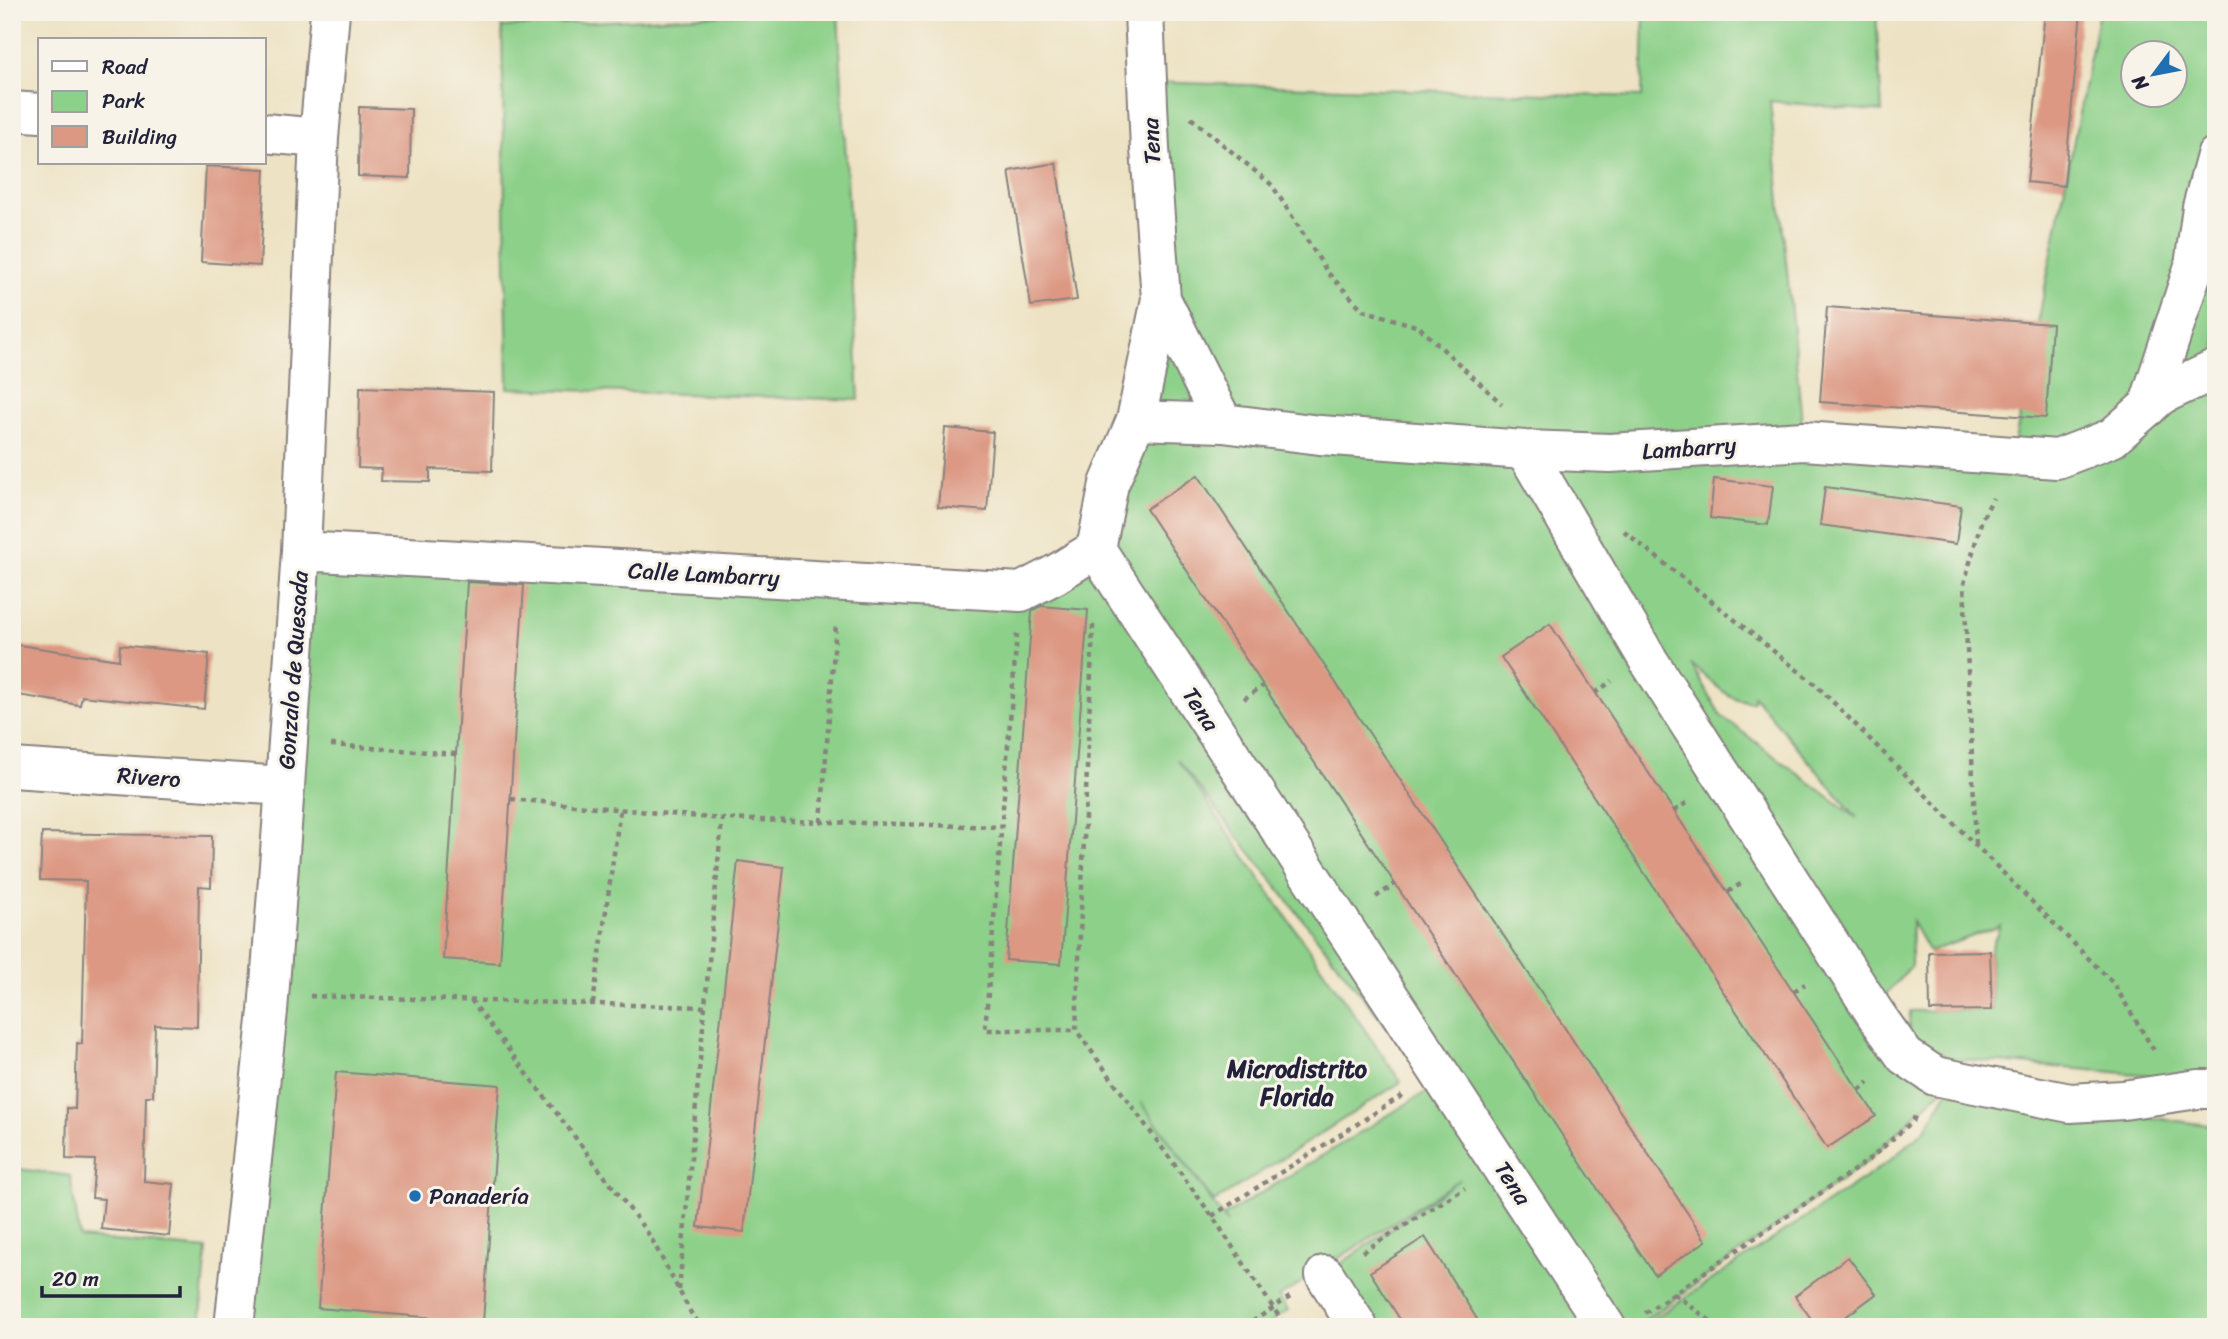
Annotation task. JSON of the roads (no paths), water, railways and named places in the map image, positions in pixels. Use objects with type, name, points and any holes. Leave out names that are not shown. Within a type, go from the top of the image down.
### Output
[{"type":"street","name":"Gonzalo de Quesada","points":[[234,1327],[269,994],[285,786],[301,551],[319,138],[330,12]]},
{"type":"street","name":"Tena","points":[[1144,12],[1161,299],[1136,420],[1109,484],[1097,549],[1438,1072],[1501,1165],[1621,1323]]},
{"type":"street","points":[[12,111],[38,113]]},
{"type":"street","points":[[266,133],[319,138]]},
{"type":"street","points":[[2148,407],[2194,266],[2202,207],[2216,156]]},
{"type":"street","points":[[1161,299],[1223,423]]},
{"type":"street","name":"Lambarry","points":[[1136,420],[1223,423],[1320,435],[1536,451],[1610,453],[1804,441],[2057,458],[2112,438],[2161,395],[2216,369]]},
{"type":"street","points":[[1536,451],[1647,658],[1875,1015],[1905,1056],[1935,1076],[2070,1103],[2123,1100],[2198,1090]]},
{"type":"street","name":"Calle Lambarry","points":[[301,551],[1021,592],[1097,549]]},
{"type":"street","name":"Rivero","points":[[12,768],[285,786]]},
{"type":"street","points":[[1325,1275],[1358,1327]]},
{"type":"place","name":"Panadería","points":[[415,1196]]},
{"type":"district","name":"Microdistrito Florida","points":[[1297,1083]]}]
